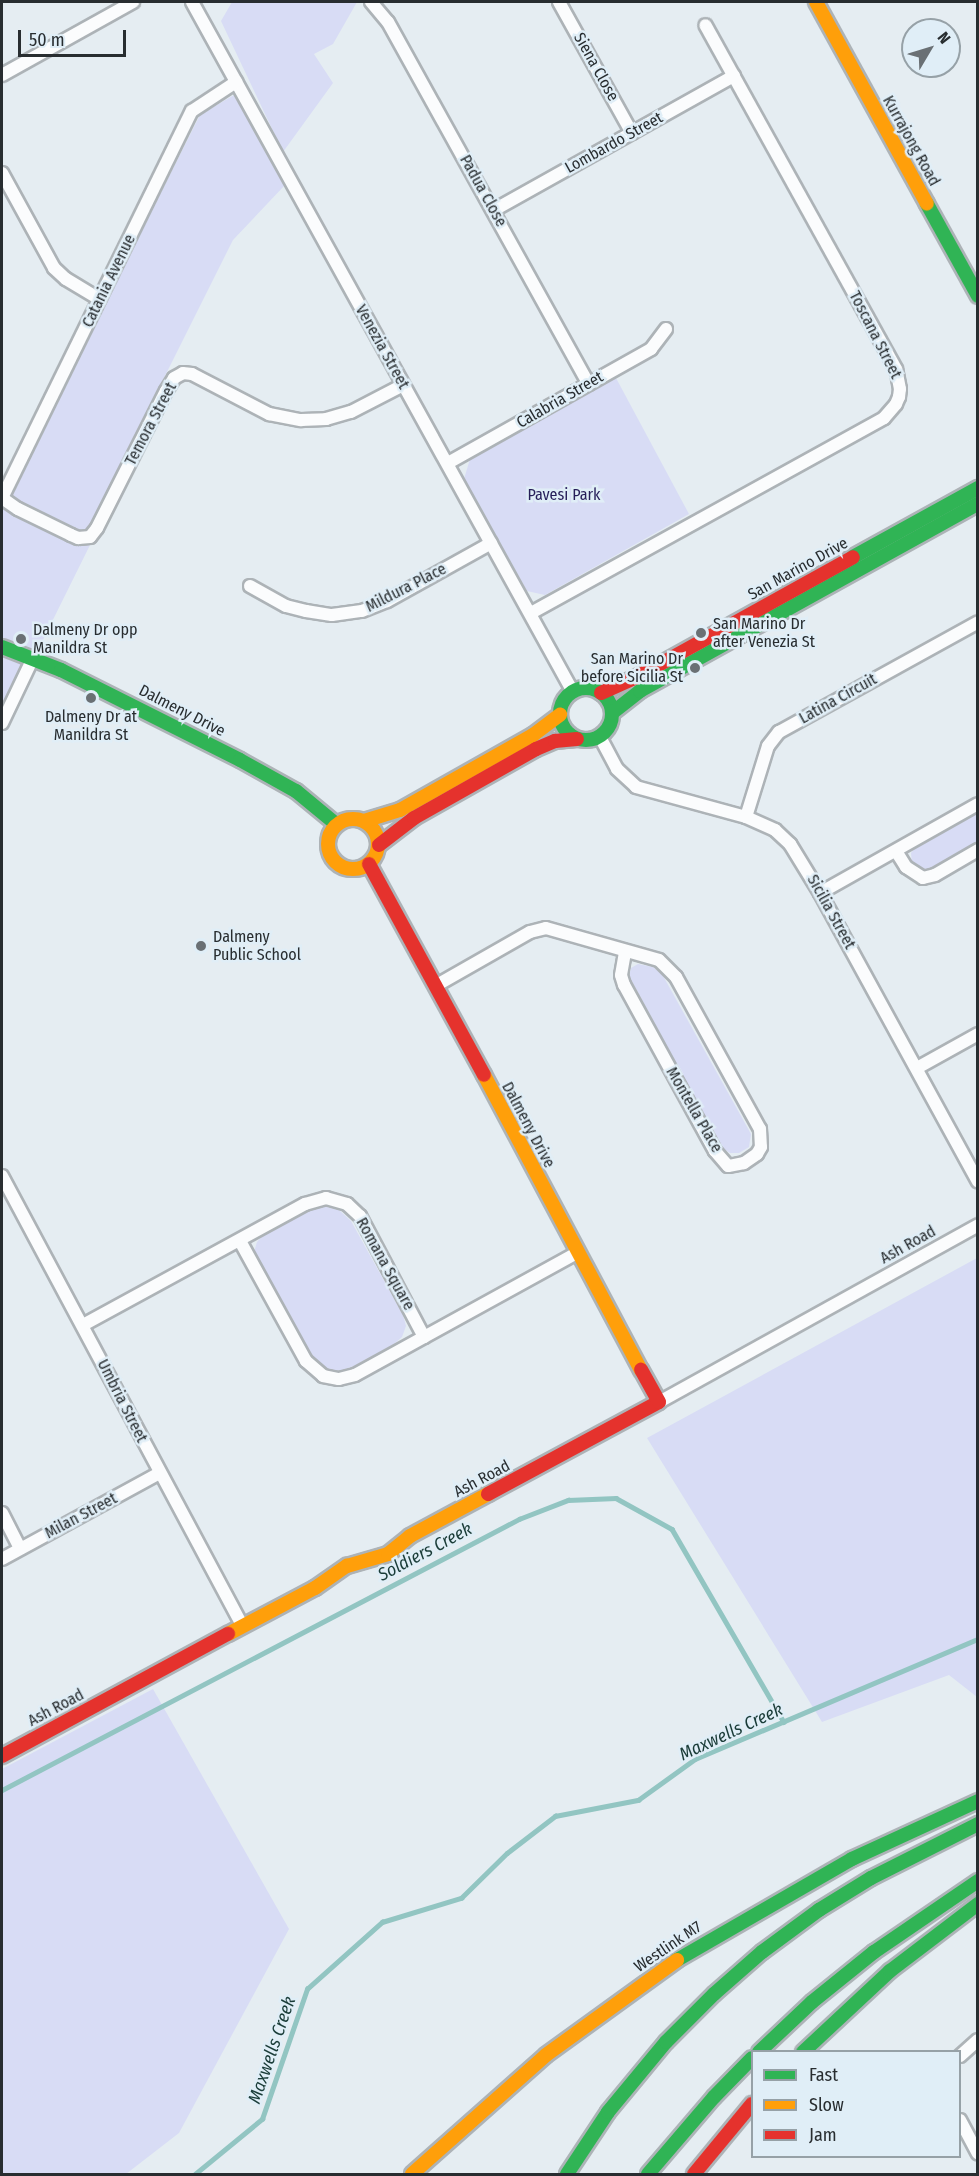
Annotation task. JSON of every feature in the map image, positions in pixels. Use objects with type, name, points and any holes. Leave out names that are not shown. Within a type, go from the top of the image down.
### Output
[{"type":"main road","name":"Kurrajong Road","points":[[816,2],[978,296]]},
{"type":"main road","name":"San Marino Drive","points":[[601,693],[635,678],[978,488]]},
{"type":"main road","name":"San Marino Drive","points":[[612,713],[640,691],[978,504]]},
{"type":"main road","name":"Dalmeny Drive","points":[[2,647],[33,658],[149,712],[267,774],[309,800],[336,825]]},
{"type":"main road","points":[[379,845],[375,831],[364,821],[353,818],[336,825],[328,838],[333,860],[339,865],[355,869],[369,864],[379,845],[414,818],[536,749],[555,741],[600,737],[609,727],[612,713],[609,702],[601,693],[584,688],[573,692],[563,702],[560,716],[565,730],[577,739]]},
{"type":"main road","points":[[364,821],[400,810],[533,735],[560,716]]},
{"type":"main road","name":"Dalmeny Drive","points":[[369,864],[436,985],[576,1253],[659,1402]]},
{"type":"main road","name":"Ash Road","points":[[2,1756],[315,1588],[347,1566],[388,1554],[410,1536],[659,1402]]},
{"type":"main road","name":"Westlink M7","points":[[412,2175],[582,2027],[685,1954],[852,1858],[978,1801]]},
{"type":"main road","points":[[567,2175],[608,2112],[660,2050],[714,1994],[753,1960],[790,1930],[855,1887],[978,1824]]},
{"type":"main road","points":[[761,2050],[812,2002],[874,1952],[929,1912],[978,1881]]},
{"type":"main road","points":[[805,2050],[890,1971],[978,1904]]},
{"type":"main road","points":[[648,2175],[714,2097],[751,2060]]},
{"type":"main road","points":[[694,2175],[751,2106]]},
{"type":"street","points":[[2,75],[133,2]]},
{"type":"street","name":"Venezia Street","points":[[192,2],[573,692]]},
{"type":"street","name":"Padua Close","points":[[370,2],[388,22],[589,384]]},
{"type":"street","name":"Siena Close","points":[[560,2],[632,133]]},
{"type":"street","name":"Toscana Street","points":[[531,613],[884,418],[896,404],[900,389],[896,369],[705,25]]},
{"type":"street","name":"Lombardo Street","points":[[494,210],[734,76]]},
{"type":"street","name":"Catania Avenue","points":[[2,498],[192,111],[205,100],[236,82]]},
{"type":"street","points":[[2,173],[54,268],[66,279],[99,299]]},
{"type":"street","name":"Calabria Street","points":[[448,463],[651,349],[666,329]]},
{"type":"street","name":"Temora Street","points":[[2,498],[18,509],[71,535],[78,538],[90,537],[98,528],[166,391],[174,378],[183,373],[192,374],[269,414],[301,420],[326,419],[351,412],[403,385]]},
{"type":"street","name":"Mildura Place","points":[[250,586],[286,606],[306,611],[332,615],[362,610],[387,601],[491,543]]},
{"type":"street","name":"Latina Circuit","points":[[746,817],[768,746],[779,732],[978,622]]},
{"type":"street","points":[[2,723],[33,658]]},
{"type":"street","name":"Sicilia Street","points":[[600,737],[617,769],[636,787],[746,817],[775,830],[790,844],[820,893],[978,1182]]},
{"type":"street","points":[[820,893],[978,804]]},
{"type":"street","points":[[896,851],[906,867],[924,878],[935,875],[978,850]]},
{"type":"street","name":"Montella Place","points":[[436,985],[530,932],[546,928],[659,960],[676,977],[760,1129],[761,1147],[757,1154],[744,1163],[728,1166],[715,1151],[624,985],[621,975],[625,952]]},
{"type":"street","points":[[917,1068],[978,1034]]},
{"type":"street","name":"Umbria Street","points":[[2,1176],[243,1627]]},
{"type":"street","name":"Romana Square","points":[[83,1325],[314,1200],[332,1198],[347,1204],[360,1216],[424,1337]]},
{"type":"street","name":"Ash Road","points":[[659,1402],[978,1225]]},
{"type":"street","points":[[240,1241],[306,1361],[324,1376],[339,1379],[355,1376],[576,1253]]},
{"type":"street","name":"Milan Street","points":[[2,1559],[160,1473]]},
{"type":"street","points":[[2,1513],[21,1548]]},
{"type":"street","points":[[961,2055],[978,2040]]},
{"type":"street","points":[[961,2122],[978,2154]]},
{"type":"green space","points":[[232,2],[357,2],[333,44],[314,54],[333,83],[283,152],[221,21]]},
{"type":"green space","points":[[234,95],[285,185],[233,240],[88,530],[74,530],[20,506],[8,495],[200,115]]},
{"type":"green space","name":"Pavesi Park","points":[[616,378],[689,514],[545,595],[527,591],[464,479],[470,459]]},
{"type":"green space","points":[[2,506],[77,543],[90,545],[37,652],[2,641]]},
{"type":"green space","points":[[2,656],[23,664],[2,708]]},
{"type":"green space","points":[[977,811],[977,844],[932,869],[919,871],[912,864],[911,853],[918,844]]},
{"type":"green space","points":[[638,964],[653,967],[662,974],[751,1134],[749,1147],[739,1153],[730,1153],[722,1148],[629,976],[631,968]]},
{"type":"green space","points":[[323,1206],[339,1210],[351,1221],[403,1315],[406,1326],[402,1337],[394,1344],[354,1366],[337,1372],[321,1367],[307,1353],[254,1252],[257,1242],[264,1234],[309,1210]]},
{"type":"green space","points":[[977,1258],[977,1697],[949,1675],[822,1722],[647,1438]]},
{"type":"green space","points":[[153,1689],[289,1929],[179,2133],[126,2174],[2,2174],[2,1769]]},
{"type":"waterway","name":"Soldiers Creek","points":[[2,1790],[519,1519],[568,1500],[616,1498],[672,1529],[784,1722]]},
{"type":"waterway","name":"Maxwells Creek","points":[[195,2174],[262,2119],[307,1989],[382,1922],[461,1898],[507,1853],[555,1816],[638,1800],[695,1759],[978,1639]]},
{"type":"traffic: fast","points":[[927,204],[978,296]]},
{"type":"traffic: fast","points":[[853,557],[978,488]]},
{"type":"traffic: fast","points":[[612,713],[640,691],[978,504]]},
{"type":"traffic: fast","points":[[2,647],[61,670],[240,760],[296,791],[336,824]]},
{"type":"traffic: fast","points":[[581,688],[591,688],[601,692],[608,699],[612,714],[608,729],[601,736],[591,740],[581,740],[571,736],[564,729],[560,719],[560,709],[564,699],[571,692],[581,688]]},
{"type":"traffic: fast","points":[[677,1960],[852,1859],[978,1801]]},
{"type":"traffic: fast","points":[[567,2174],[608,2112],[666,2042],[714,1994],[762,1952],[819,1910],[871,1878],[978,1824]]},
{"type":"traffic: fast","points":[[761,2050],[812,2002],[874,1952],[978,1881]]},
{"type":"traffic: fast","points":[[805,2050],[890,1971],[978,1904]]},
{"type":"traffic: fast","points":[[648,2174],[714,2097],[751,2059]]},
{"type":"traffic: slow","points":[[816,2],[927,204]]},
{"type":"traffic: slow","points":[[364,821],[400,810],[533,735],[560,715]]},
{"type":"traffic: slow","points":[[348,819],[358,819],[371,826],[378,839],[378,844],[378,849],[371,862],[358,869],[348,869],[339,865],[332,858],[328,849],[328,839],[332,830],[339,823],[348,819]]},
{"type":"traffic: slow","points":[[484,1075],[641,1370]]},
{"type":"traffic: slow","points":[[228,1634],[315,1588],[347,1566],[388,1554],[410,1536],[488,1494]]},
{"type":"traffic: slow","points":[[412,2174],[546,2055],[677,1960]]},
{"type":"traffic: jam","points":[[601,693],[635,678],[853,557]]},
{"type":"traffic: jam","points":[[379,845],[414,818],[536,749],[555,741],[577,739]]},
{"type":"traffic: jam","points":[[369,864],[484,1075]]},
{"type":"traffic: jam","points":[[488,1494],[659,1402],[641,1370]]},
{"type":"traffic: jam","points":[[2,1756],[228,1634]]},
{"type":"traffic: jam","points":[[694,2174],[751,2105]]},
{"type":"place","name":"San Marino Dr after Venezia St","points":[[701,633]]},
{"type":"place","name":"Dalmeny Dr opp Manildra St","points":[[21,639]]},
{"type":"place","name":"San Marino Dr before Sicilia St","points":[[695,668]]},
{"type":"place","name":"Dalmeny Dr at Manildra St","points":[[91,698]]},
{"type":"place","name":"Dalmeny Public School","points":[[201,946]]}]
